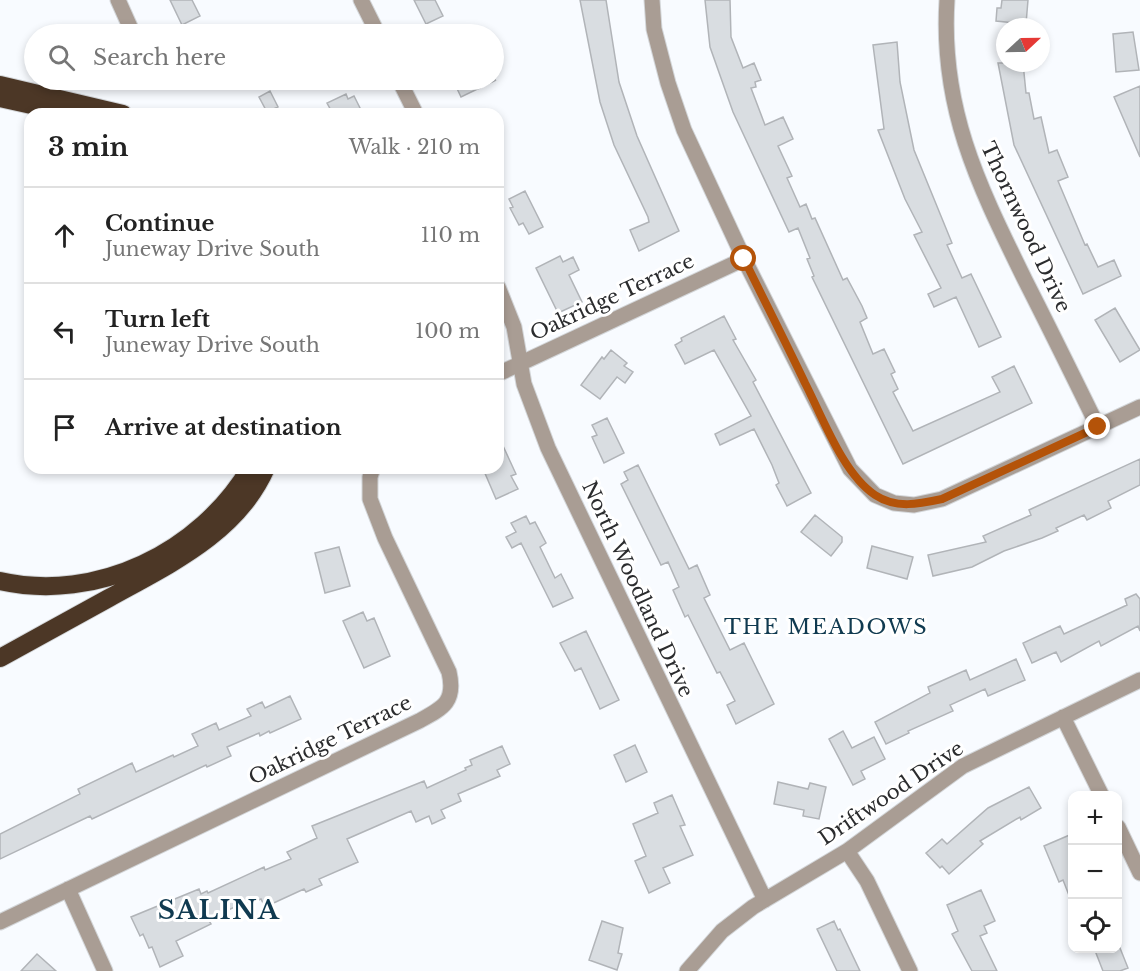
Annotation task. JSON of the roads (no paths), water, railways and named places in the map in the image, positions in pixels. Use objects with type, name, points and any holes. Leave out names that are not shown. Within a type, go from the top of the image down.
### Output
[{"type":"highway","points":[[0,85],[98,108]]},
{"type":"highway","points":[[0,99],[43,108]]},
{"type":"highway","points":[[0,581],[51,586],[92,581],[127,571],[167,552],[195,532],[220,508],[246,474]]},
{"type":"highway","points":[[0,658],[189,553],[222,527],[250,494],[262,474]]},
{"type":"street","points":[[118,0],[129,24]]},
{"type":"street","points":[[361,0],[373,24]]},
{"type":"street","points":[[652,0],[654,29],[668,83],[684,130],[744,259],[839,449],[850,469],[874,495],[894,503],[914,505],[942,499],[1140,407]]},
{"type":"street","name":"Thornwood Drive","points":[[947,0],[945,32],[950,81],[961,137],[997,223],[1098,427]]},
{"type":"street","points":[[404,90],[413,108]]},
{"type":"street","name":"Oakridge Terrace","points":[[504,371],[744,259]]},
{"type":"street","name":"North Woodland Drive","points":[[504,302],[514,327],[524,384],[548,448],[765,900]]},
{"type":"street","name":"Oakridge Terrace","points":[[0,922],[440,710],[448,700],[452,688],[449,672],[384,538],[370,499],[371,474]]},
{"type":"street","name":"Driftwood Drive","points":[[687,971],[722,931],[765,900],[847,851],[963,766],[1140,680]]},
{"type":"street","points":[[1063,717],[1100,791]]},
{"type":"street","points":[[1122,835],[1140,873]]},
{"type":"street","points":[[847,851],[867,881],[910,971]]},
{"type":"street","points":[[68,890],[105,971]]},
{"type":"district","name":"THE MEADOWS","points":[[826,627]]},
{"type":"district","name":"SALINA","points":[[219,910]]}]
